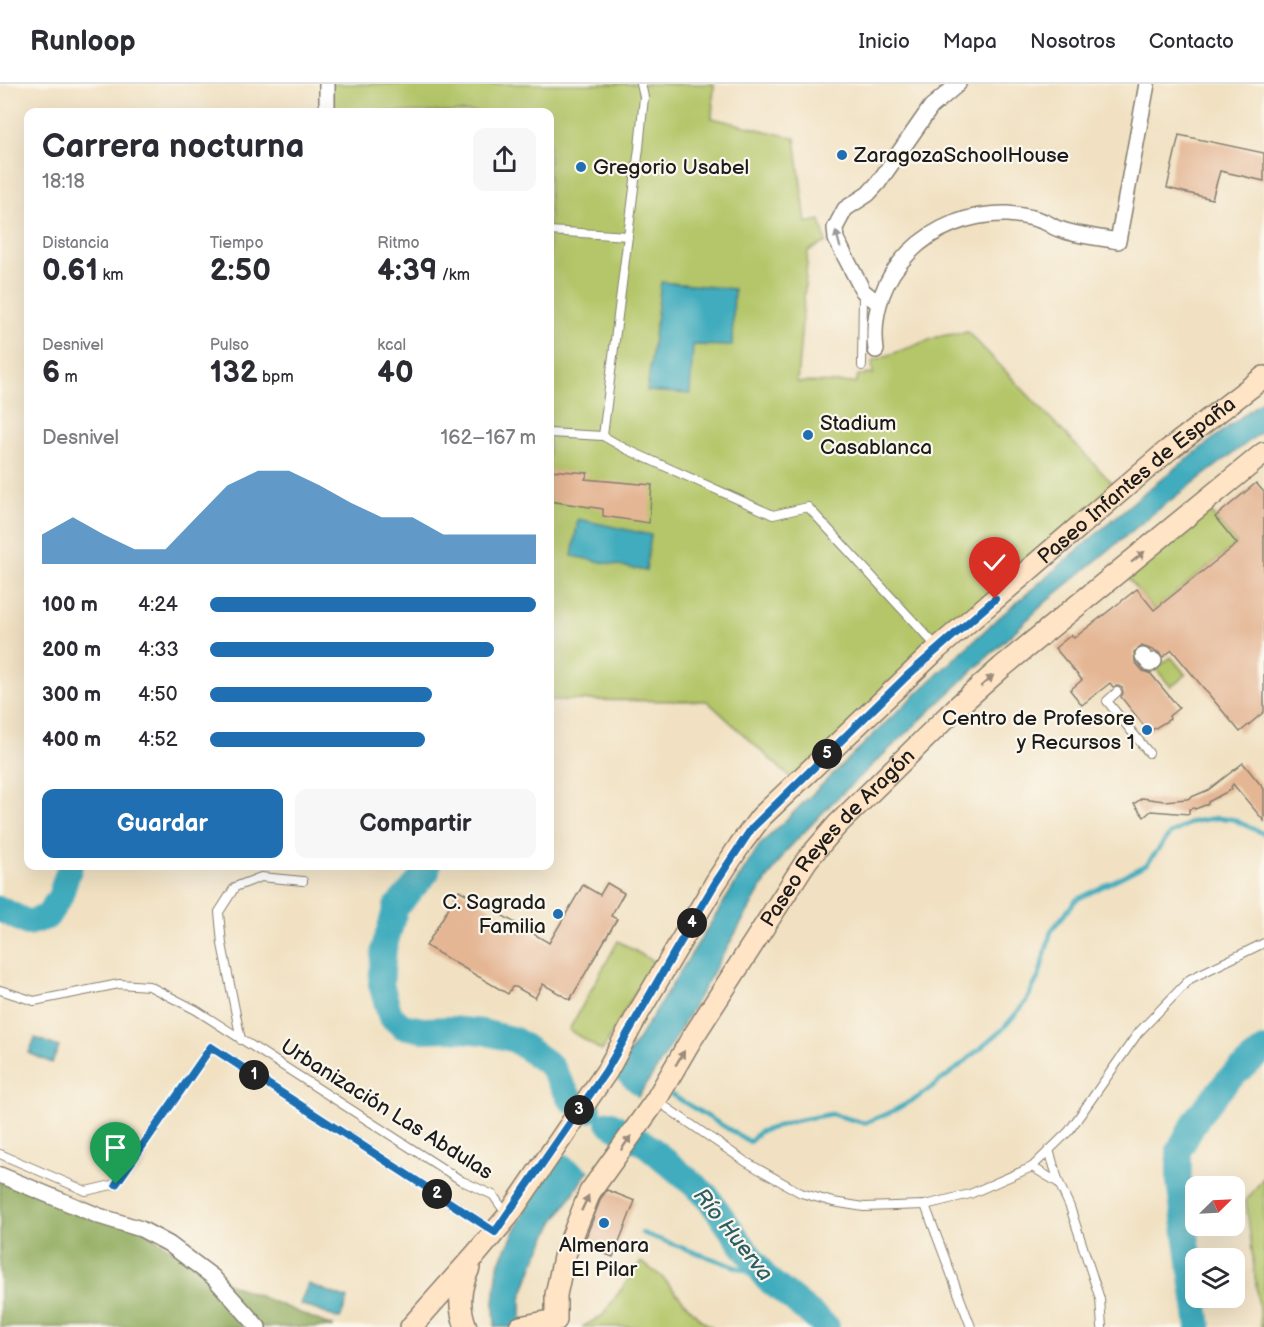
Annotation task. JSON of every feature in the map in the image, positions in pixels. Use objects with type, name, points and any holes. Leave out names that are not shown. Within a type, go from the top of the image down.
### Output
[{"type":"street","points":[[327,84],[327,108]]},
{"type":"street","points":[[878,303],[863,291],[836,239],[835,228],[845,209],[868,194],[878,183],[930,107],[958,84]]},
{"type":"street","points":[[876,350],[874,327],[878,303],[891,276],[902,260],[917,245],[954,224],[990,214],[1029,217],[1059,229],[1118,241],[1147,84]]},
{"type":"street","name":"Paseo Infantes de España","points":[[411,1327],[501,1224],[606,1071],[703,904],[752,828],[938,648],[1167,451],[1264,377]]},
{"type":"street","name":"Paseo Reyes de Aragón","points":[[557,1323],[556,1295],[566,1250],[583,1206],[807,860],[837,825],[916,746],[1002,667],[1264,453]]},
{"type":"street","points":[[0,1174],[99,1216],[141,1229],[170,1244],[213,1277],[258,1327]]},
{"type":"street","name":"Paseo Infantes de España","points":[[466,1327],[460,1299],[465,1276],[476,1254]]},
{"type":"street","points":[[526,1326],[557,1323]]},
{"type":"lane","points":[[603,436],[644,97],[641,84]]},
{"type":"lane","points":[[554,231],[628,236]]},
{"type":"lane","points":[[862,366],[863,291]]},
{"type":"lane","points":[[554,433],[603,436],[626,449],[773,515],[808,507],[938,648]]},
{"type":"lane","points":[[1117,692],[1107,701],[1149,753]]},
{"type":"lane","points":[[241,1040],[222,944],[219,912],[235,886],[261,878],[303,881]]},
{"type":"lane","points":[[652,1102],[746,1162],[801,1193],[833,1202],[864,1207],[925,1205],[970,1194],[1032,1167],[1070,1131],[1138,1033],[1190,979],[1264,943]]},
{"type":"lane","name":"Urbanización Las Abdulas","points":[[0,990],[34,1001],[119,984],[149,986],[196,1010],[462,1181],[493,1196],[501,1224]]},
{"type":"lane","points":[[0,1154],[86,1191],[116,1184],[211,1047],[501,1224]]},
{"type":"lane","points":[[1049,1150],[1100,1299],[1102,1327]]},
{"type":"lane","points":[[1032,1167],[1059,1183]]},
{"type":"lane","points":[[925,1205],[971,1327]]},
{"type":"green space","name":"Stadium Casablanca","points":[[331,84],[714,84],[712,118],[795,138],[806,223],[820,220],[826,242],[808,251],[797,382],[856,383],[858,375],[873,374],[872,361],[940,336],[968,332],[1116,487],[793,780],[707,701],[554,700],[554,108],[331,108]]},
{"type":"green space","points":[[1208,508],[1237,544],[1154,610],[1125,575]]},
{"type":"green space","points":[[1171,657],[1186,675],[1171,687],[1156,669]]},
{"type":"green space","points":[[618,941],[653,961],[602,1051],[569,1030]]},
{"type":"green space","points":[[0,1175],[141,1229],[213,1277],[334,1327],[0,1327]]},
{"type":"green space","points":[[1264,1177],[1264,1327],[1261,1327],[1246,1201]]},
{"type":"green space","points":[[641,1262],[661,1276],[700,1319],[712,1327],[582,1327],[602,1316]]},
{"type":"water","points":[[661,282],[734,289],[732,346],[693,345],[690,394],[647,391]]},
{"type":"water","points":[[1264,399],[1264,430],[1155,512],[1047,601],[833,802],[787,850],[762,887],[663,1059],[554,1222],[535,1260],[521,1299],[521,1327],[495,1327],[494,1303],[498,1266],[527,1206],[637,1041],[759,846],[900,709],[994,622],[1145,492]]},
{"type":"water","points":[[578,519],[651,535],[646,571],[572,556]]},
{"type":"water","points":[[35,1038],[59,1047],[52,1063],[29,1053]]},
{"type":"water","points":[[308,1284],[348,1299],[340,1319],[300,1304]]},
{"type":"pier","points":[[611,1075],[640,1099],[591,1171],[560,1151]]},
{"type":"building","points":[[1179,135],[1264,153],[1264,181],[1220,171],[1212,199],[1167,188]]},
{"type":"building","points":[[554,470],[588,473],[585,479],[652,485],[649,523],[603,516],[603,509],[554,502]]},
{"type":"building","points":[[1256,483],[1264,492],[1264,712],[1240,732],[1172,650],[1163,657],[1158,652],[1142,646],[1134,652],[1135,662],[1143,671],[1151,674],[1179,708],[1169,716],[1170,719],[1149,732],[1121,697],[1122,688],[1113,687],[1110,683],[1082,705],[1070,690],[1082,680],[1055,648],[1071,635],[1074,638],[1137,589],[1154,610],[1237,544],[1215,517]]},
{"type":"building","points":[[1243,763],[1264,789],[1264,821],[1233,784],[1232,789],[1208,804],[1189,809],[1189,814],[1151,811],[1144,817],[1134,804],[1142,798],[1164,801],[1187,799],[1208,790]]},
{"type":"building","points":[[607,883],[624,893],[611,916],[617,919],[570,1000],[543,984],[535,998],[516,987],[512,987],[508,994],[426,946],[459,890],[549,943],[583,885],[600,895]]},
{"type":"building","name":"Almenara El Pilar","points":[[607,1190],[635,1201],[613,1257],[583,1245],[601,1198]]},
{"type":"waterway","points":[[672,1095],[750,1142],[759,1132],[794,1121],[831,1114],[864,1123],[889,1113],[917,1098],[1002,1030],[1025,1003],[1039,976],[1051,931],[1076,900],[1147,864],[1170,834],[1192,822],[1215,818],[1232,819],[1264,834]]},
{"type":"waterway","name":"Río Huerva","points":[[0,909],[28,923],[47,917],[60,897],[69,870]]},
{"type":"waterway","name":"Río Huerva","points":[[427,870],[396,907],[384,948],[381,984],[390,1015],[402,1026],[423,1030],[450,1029],[483,1032],[515,1040],[550,1065],[571,1100],[589,1110]]},
{"type":"waterway","name":"Río Huerva","points":[[1199,1327],[1179,1182],[1179,1150],[1199,1115],[1228,1080],[1264,1050]]},
{"type":"waterway","name":"Río Huerva","points":[[609,1123],[648,1146],[706,1195],[766,1278],[827,1327]]},
{"type":"waterway","points":[[642,1233],[766,1278]]},
{"type":"place","name":"ZaragozaSchoolHouse","points":[[842,155]]},
{"type":"place","name":"Gregorio Usabel","points":[[581,167]]},
{"type":"place","name":"Stadium Casablanca","points":[[808,435]]},
{"type":"place","name":"Centro de Profesore y Recursos 1","points":[[1147,730]]},
{"type":"place","name":"C. Sagrada Familia","points":[[558,914]]},
{"type":"place","name":"Almenara El Pilar","points":[[604,1223]]},
{"type":"route","points":[[116,1184],[211,1047],[495,1232],[606,1071],[716,882],[752,828],[907,676],[995,599]]}]
